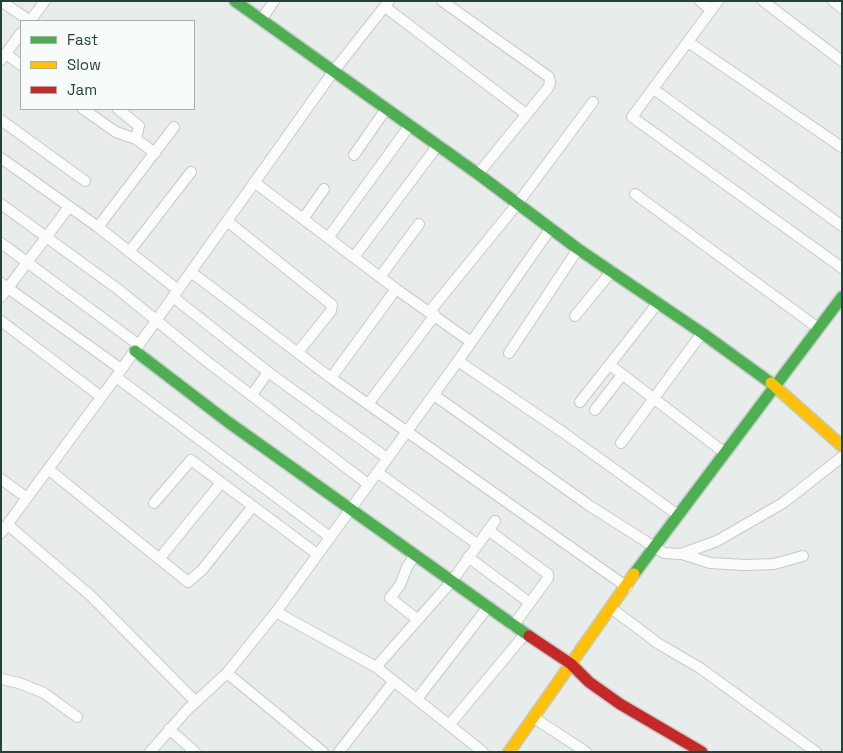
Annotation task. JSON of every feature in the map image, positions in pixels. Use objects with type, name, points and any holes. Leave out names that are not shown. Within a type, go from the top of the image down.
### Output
[{"type":"street","points":[[1,1],[29,20]]},
{"type":"street","points":[[31,20],[45,1]]},
{"type":"street","points":[[235,1],[438,145],[578,249],[702,333],[776,387],[842,446]]},
{"type":"street","points":[[261,20],[274,1]]},
{"type":"street","points":[[442,1],[549,77],[550,83],[548,88],[478,174]]},
{"type":"street","points":[[700,1],[714,5],[632,117],[842,268]]},
{"type":"street","points":[[762,1],[842,61]]},
{"type":"street","points":[[833,1],[842,8]]},
{"type":"street","points":[[196,702],[91,596],[4,529],[176,294],[333,72],[387,4],[526,114]]},
{"type":"street","points":[[20,37],[2,58],[20,65]]},
{"type":"street","points":[[688,42],[842,147]]},
{"type":"street","points":[[659,93],[842,226]]},
{"type":"street","points":[[368,404],[433,313],[593,102]]},
{"type":"street","points":[[354,154],[386,109]]},
{"type":"street","points":[[85,110],[116,132],[136,139],[155,153]]},
{"type":"street","points":[[119,110],[139,126],[136,139]]},
{"type":"street","points":[[1,120],[85,181]]},
{"type":"street","points":[[328,238],[410,125]]},
{"type":"street","points":[[98,227],[174,127]]},
{"type":"street","points":[[354,257],[438,145]]},
{"type":"street","points":[[1,158],[98,227],[268,372],[387,458]]},
{"type":"street","points":[[129,252],[191,172]]},
{"type":"street","points":[[254,182],[396,289],[433,313],[471,342]]},
{"type":"street","points":[[303,219],[324,189]]},
{"type":"street","points":[[635,194],[818,328]]},
{"type":"street","points":[[1,204],[119,290],[156,321],[368,484]]},
{"type":"street","points":[[1,297],[5,286],[28,262],[68,207]]},
{"type":"street","points":[[227,221],[332,305],[331,311],[298,352]]},
{"type":"street","points":[[380,277],[419,224]]},
{"type":"street","points":[[150,752],[196,702],[227,673],[276,612],[434,395],[551,228]]},
{"type":"street","points":[[1,243],[28,262],[228,422],[513,626],[571,664],[589,682],[620,704],[702,752]]},
{"type":"street","points":[[509,354],[578,249]]},
{"type":"street","points":[[575,316],[612,271]]},
{"type":"street","points":[[191,272],[331,378],[627,587]]},
{"type":"street","points":[[5,286],[330,537]]},
{"type":"street","points":[[331,378],[396,289]]},
{"type":"street","points":[[509,752],[653,548],[842,297]]},
{"type":"street","points":[[580,402],[658,304]]},
{"type":"street","points":[[1,321],[100,396]]},
{"type":"street","points":[[621,443],[702,333]]},
{"type":"street","points":[[458,361],[564,433],[678,515]]},
{"type":"street","points":[[610,365],[725,453]]},
{"type":"street","points":[[252,395],[268,372]]},
{"type":"street","points":[[595,410],[622,375]]},
{"type":"street","points":[[434,395],[590,506],[653,548],[664,553],[681,554],[710,563],[745,565],[774,564],[803,556]]},
{"type":"street","points":[[681,554],[717,542],[783,503],[842,457]]},
{"type":"street","points":[[154,503],[191,460],[317,554]]},
{"type":"street","points":[[48,469],[185,581],[191,581],[253,506]]},
{"type":"street","points":[[377,472],[477,544]]},
{"type":"street","points":[[1,479],[27,498]]},
{"type":"street","points":[[159,558],[221,483]]},
{"type":"street","points":[[376,667],[452,581],[495,521]]},
{"type":"street","points":[[488,530],[548,574],[548,578],[513,626]]},
{"type":"street","points":[[414,555],[406,567],[400,585],[390,598],[417,619]]},
{"type":"street","points":[[468,557],[530,603]]},
{"type":"street","points":[[417,699],[488,607]]},
{"type":"street","points":[[611,608],[659,644],[700,668],[816,752]]},
{"type":"street","points":[[276,612],[376,667],[484,752]]},
{"type":"street","points":[[450,724],[525,634]]},
{"type":"street","points":[[227,673],[323,752]]},
{"type":"street","points":[[1,678],[44,693],[78,717]]},
{"type":"street","points":[[339,752],[394,681]]},
{"type":"street","points":[[534,718],[586,752]]},
{"type":"street","points":[[169,730],[195,752]]},
{"type":"traffic: fast","points":[[235,1],[478,174],[578,249],[702,333],[771,383]]},
{"type":"traffic: fast","points":[[634,574],[842,297]]},
{"type":"traffic: fast","points":[[135,351],[228,422],[529,636]]},
{"type":"traffic: slow","points":[[771,383],[842,446]]},
{"type":"traffic: slow","points":[[509,752],[634,574]]},
{"type":"traffic: jam","points":[[529,636],[571,664],[589,682],[620,704],[702,752]]}]
